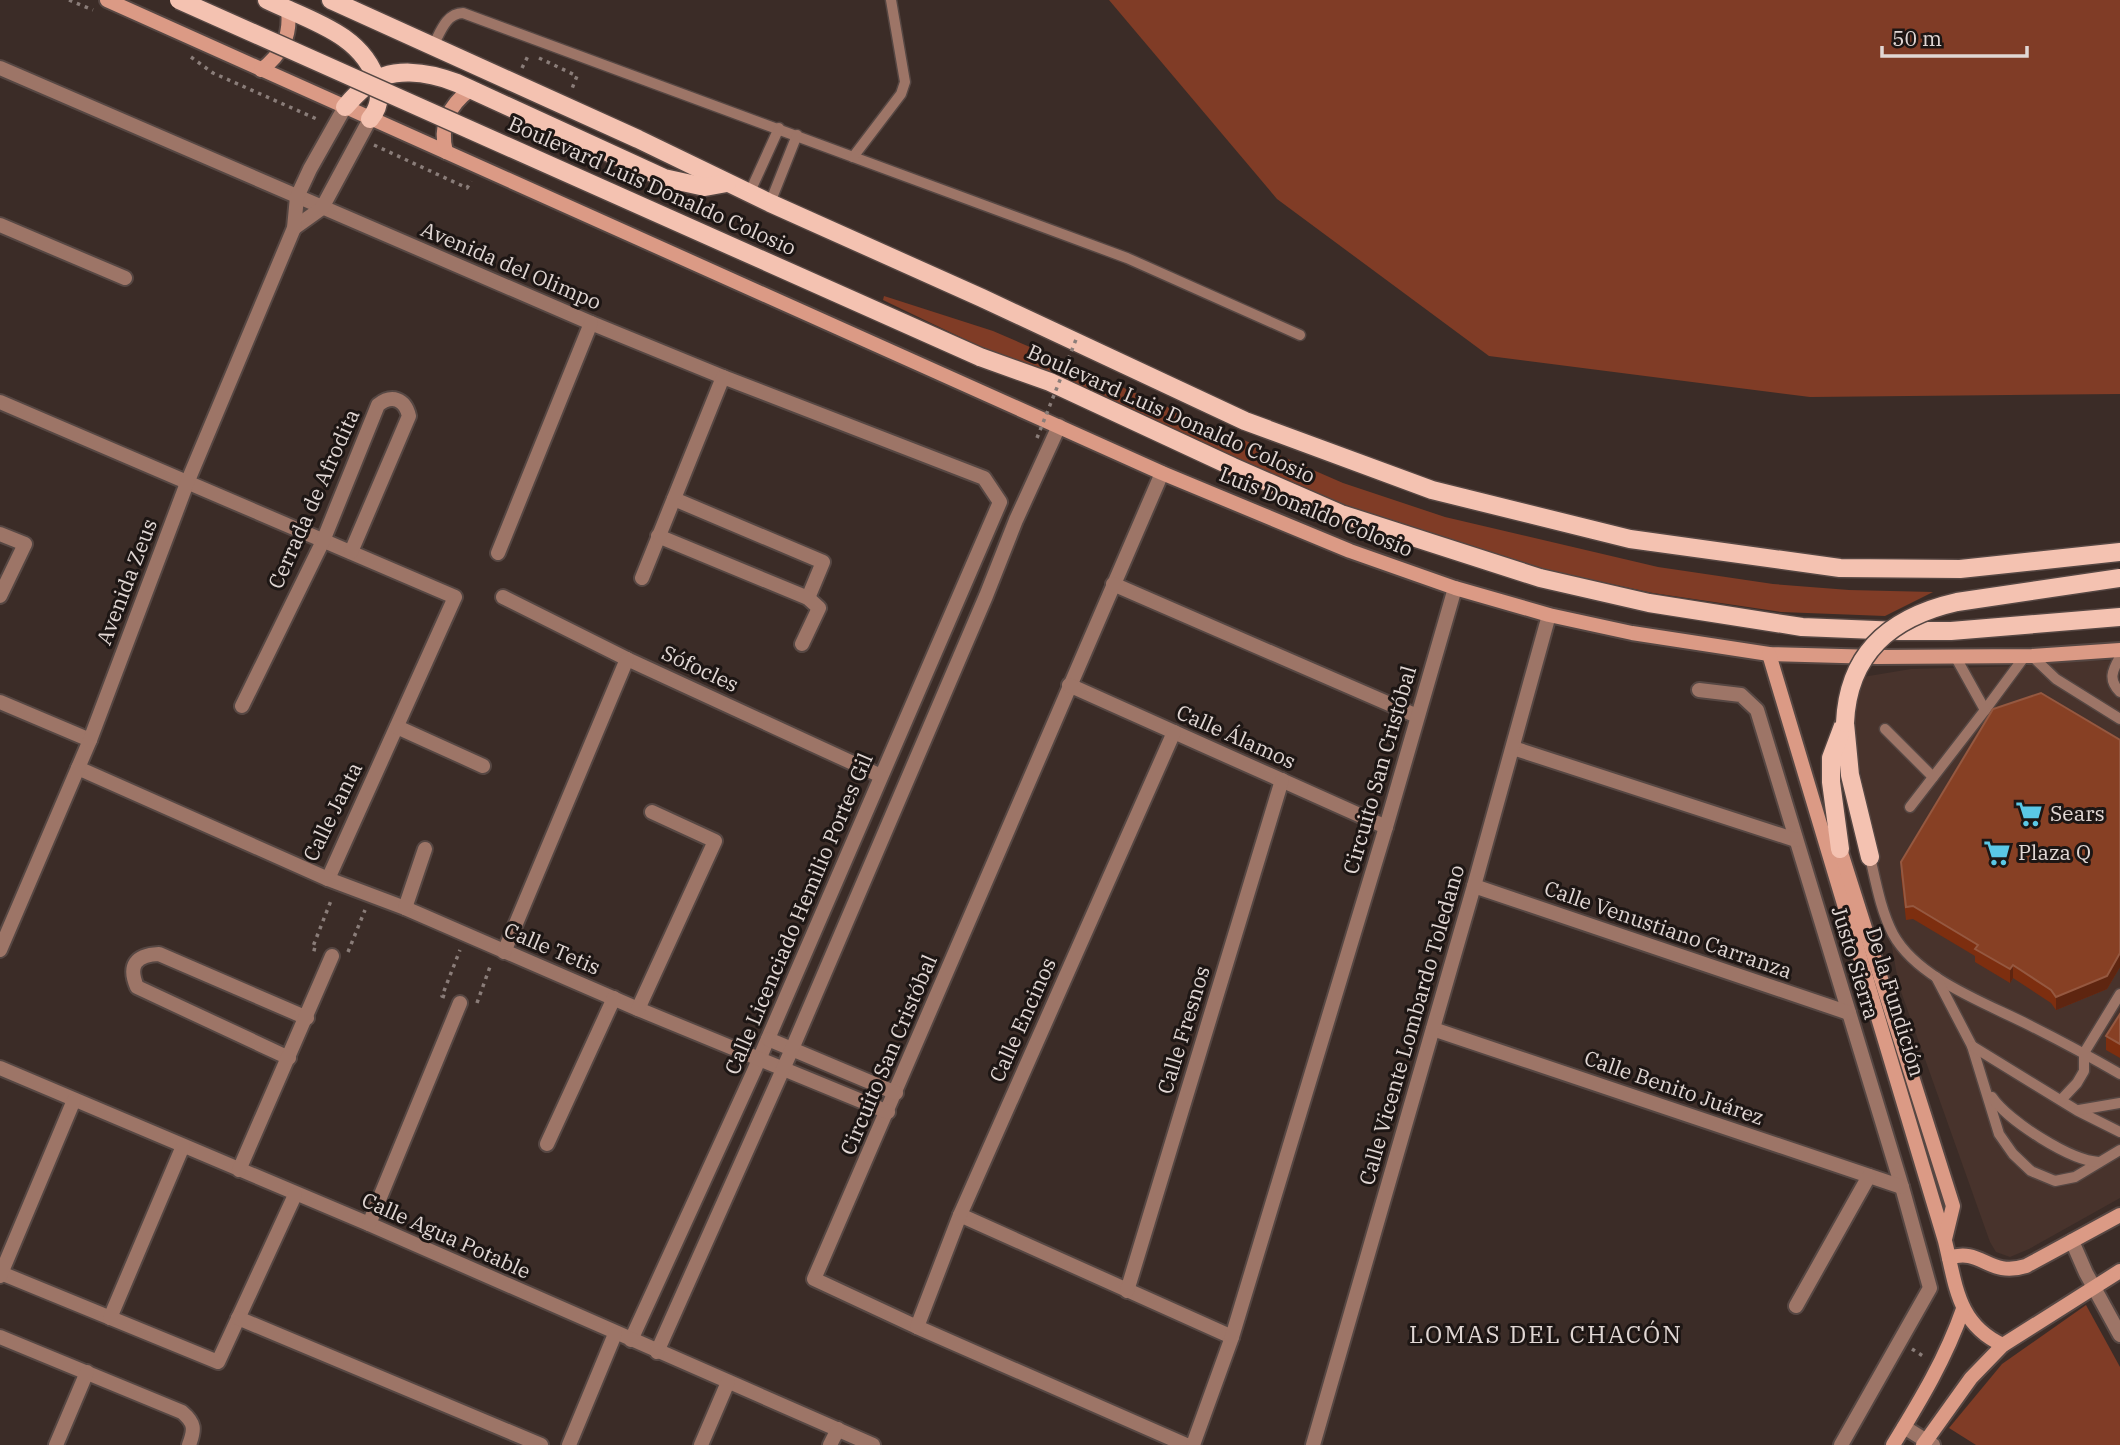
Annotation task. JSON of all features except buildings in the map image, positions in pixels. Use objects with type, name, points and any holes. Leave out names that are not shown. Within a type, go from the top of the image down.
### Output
[{"type":"main road","name":"Boulevard Luis Donaldo Colosio","points":[[179,0],[980,357],[1050,382],[1341,514],[1539,578],[1621,597],[1790,625],[1827,628],[1951,631],[2120,617]]},
{"type":"main road","points":[[267,0],[337,33],[354,45],[368,61],[376,80],[379,104],[370,119]]},
{"type":"main road","name":"Boulevard Luis Donaldo Colosio","points":[[331,0],[361,7],[433,46],[638,139],[749,194],[982,298],[1245,421],[1432,490],[1630,539],[1840,568],[1960,569],[2120,552]]},
{"type":"main road","points":[[345,107],[366,85],[376,80],[400,73],[428,74],[471,89],[664,178],[705,187],[727,183]]},
{"type":"main road","points":[[1870,857],[1850,775],[1845,723],[1849,687],[1857,666],[1877,642],[1916,615],[1934,607],[2120,578]]},
{"type":"main road","points":[[1840,849],[1831,782],[1831,758],[1845,723]]},
{"type":"street","name":"Luis Donaldo Colosio","points":[[107,0],[1162,473],[1350,551],[1455,588],[1549,615],[1632,633],[1769,654],[1877,657],[2029,656],[2120,650]]},
{"type":"street","points":[[261,69],[270,63],[284,45],[289,22],[288,10]]},
{"type":"street","name":"Avenida del Olimpo","points":[[0,68],[591,323],[984,478],[1000,502]]},
{"type":"street","points":[[446,152],[443,133],[447,114],[453,104],[471,89]]},
{"type":"street","name":"Avenida Zeus","points":[[0,950],[90,740],[187,483],[294,228],[297,197],[345,107]]},
{"type":"street","points":[[294,228],[322,208],[370,119]]},
{"type":"street","points":[[0,225],[125,278]]},
{"type":"street","points":[[498,553],[591,323]]},
{"type":"street","points":[[642,578],[723,377]]},
{"type":"street","name":"Cerrada de Afrodita","points":[[242,706],[323,541],[378,405],[393,398],[402,401],[409,416],[351,552]]},
{"type":"street","points":[[0,402],[351,552]]},
{"type":"street","points":[[657,1352],[792,1049],[1016,520],[1059,426]]},
{"type":"street","name":"Circuito San Cristóbal","points":[[1162,473],[814,1279],[917,1328],[1186,1445]]},
{"type":"street","points":[[674,499],[823,562],[808,598]]},
{"type":"street","name":"Calle Licenciado Hemilio Portes Gil","points":[[631,1340],[768,1039],[1000,502]]},
{"type":"street","points":[[0,534],[24,544],[0,596]]},
{"type":"street","points":[[658,536],[808,598],[819,608],[802,644]]},
{"type":"street","name":"Calle Janta","points":[[78,768],[333,881],[455,597],[351,552]]},
{"type":"street","points":[[1113,584],[1417,716]]},
{"type":"street","name":"Circuito San Cristóbal","points":[[1193,1445],[1232,1337],[1455,588]]},
{"type":"street","name":"Sófocles","points":[[503,597],[627,659],[881,776]]},
{"type":"street","name":"Calle Vicente Lombardo Toledano","points":[[1313,1445],[1474,887],[1549,615]]},
{"type":"street","name":"De la Fundición","points":[[1769,654],[1963,1309],[1972,1325],[1986,1337],[2003,1345]]},
{"type":"street","points":[[500,950],[627,659]]},
{"type":"street","name":"Calle Álamos","points":[[1069,685],[1386,827]]},
{"type":"street","name":"Justo Sierra","points":[[1699,691],[1741,695],[1757,710],[1902,1187],[1930,1289],[1841,1445]]},
{"type":"street","points":[[0,702],[90,740]]},
{"type":"street","points":[[397,727],[483,766]]},
{"type":"street","name":"Calle Encinos","points":[[917,1328],[960,1215],[1174,732]]},
{"type":"street","points":[[1513,748],[1796,840]]},
{"type":"street","name":"Calle Fresnos","points":[[1127,1291],[1282,780]]},
{"type":"street","points":[[638,1009],[715,841],[652,812]]},
{"type":"street","points":[[405,908],[425,849]]},
{"type":"street","points":[[1840,849],[1952,1206],[1945,1241]]},
{"type":"street","name":"Calle Tetis","points":[[333,881],[405,908],[638,1009],[888,1112]]},
{"type":"street","name":"Calle Venustiano Carranza","points":[[1474,887],[1849,1013]]},
{"type":"street","points":[[289,1058],[137,987],[132,975],[135,962],[145,954],[159,954],[307,1018]]},
{"type":"street","points":[[239,1170],[332,956]]},
{"type":"street","points":[[547,1144],[614,998]]},
{"type":"street","points":[[369,1224],[460,1003]]},
{"type":"street","name":"Calle Benito Juárez","points":[[1433,1029],[1902,1187]]},
{"type":"street","points":[[768,1039],[896,1093]]},
{"type":"street","name":"Calle Agua Potable","points":[[0,1068],[295,1195],[369,1224],[873,1445]]},
{"type":"street","points":[[74,1100],[1,1274],[218,1362],[295,1195]]},
{"type":"street","points":[[110,1318],[183,1146]]},
{"type":"street","points":[[1796,1306],[1869,1176]]},
{"type":"street","points":[[960,1215],[1232,1337]]},
{"type":"street","points":[[1949,1258],[1970,1254],[2000,1270],[2014,1270],[2120,1215]]},
{"type":"street","points":[[2072,1241],[2093,1287],[2120,1335]]},
{"type":"street","points":[[1904,1427],[1927,1444],[1970,1378],[2003,1345],[2120,1271]]},
{"type":"street","points":[[1893,1445],[1952,1341],[1963,1309]]},
{"type":"street","points":[[238,1318],[541,1445]]},
{"type":"street","points":[[569,1445],[615,1334]]},
{"type":"street","points":[[0,1337],[182,1412],[192,1420],[195,1430],[189,1445]]},
{"type":"street","points":[[56,1445],[87,1372]]},
{"type":"street","points":[[701,1445],[727,1382]]},
{"type":"street","points":[[830,1445],[838,1429]]},
{"type":"lane","points":[[853,157],[901,94],[905,82],[891,0]]},
{"type":"lane","points":[[433,46],[448,19],[456,13],[463,13],[1128,258],[1300,335]]},
{"type":"lane","points":[[749,194],[779,128]]},
{"type":"lane","points":[[770,203],[797,135]]},
{"type":"lane","points":[[1955,656],[1985,710]]},
{"type":"lane","points":[[1910,807],[2029,656],[2056,678],[2120,719]]},
{"type":"lane","points":[[2120,657],[2112,678],[2114,686],[2120,692]]},
{"type":"lane","points":[[1885,729],[1933,776]]},
{"type":"lane","points":[[1870,857],[1880,900],[1894,934],[1910,958],[1936,977],[2120,1074]]},
{"type":"lane","points":[[1936,977],[1972,1046],[1999,1134],[2013,1154],[2031,1171],[2054,1181],[2075,1177],[2120,1150]]},
{"type":"lane","points":[[2061,1100],[2084,1071],[2084,1053],[2120,994]]},
{"type":"lane","points":[[1972,1046],[2078,1111],[2120,1132]]},
{"type":"lane","points":[[1985,1088],[1997,1105],[2016,1122],[2072,1155],[2100,1162]]},
{"type":"lane","points":[[2078,1111],[2120,1103]]},
{"type":"path","points":[[69,0],[93,10]]},
{"type":"path","points":[[528,53],[577,76]]},
{"type":"path","points":[[187,54],[213,74],[332,127]]},
{"type":"path","points":[[359,139],[467,188]]},
{"type":"path","points":[[1037,438],[1077,337]]},
{"type":"path","points":[[333,881],[312,949],[344,961],[371,896]]},
{"type":"path","points":[[465,935],[442,996],[474,1010],[500,950]]},
{"type":"shaded area","points":[[1109,0],[2120,0],[2120,394],[1810,397],[1489,356],[1277,199]]},
{"type":"shaded area","points":[[884,296],[993,331],[1343,483],[1445,517],[1658,567],[1773,584],[1849,590],[1933,592],[1885,616],[1781,612],[1653,593],[1532,567],[1336,502],[983,348],[883,300]]},
{"type":"shaded area","name":"Plaza Q","points":[[2120,660],[2120,1198],[2010,1257],[1996,1252],[1990,1242],[1899,986],[1851,719],[1863,677],[1911,669]]},
{"type":"shaded area","points":[[2086,1305],[2120,1367],[2120,1445],[1976,1445],[1949,1428],[2002,1364]]},
{"type":"place","name":"Sears","points":[[2029,814]]},
{"type":"place","name":"Plaza Q","points":[[1997,853]]},
{"type":"district","name":"LOMAS DEL CHACÓN","points":[[1546,1335]]}]
